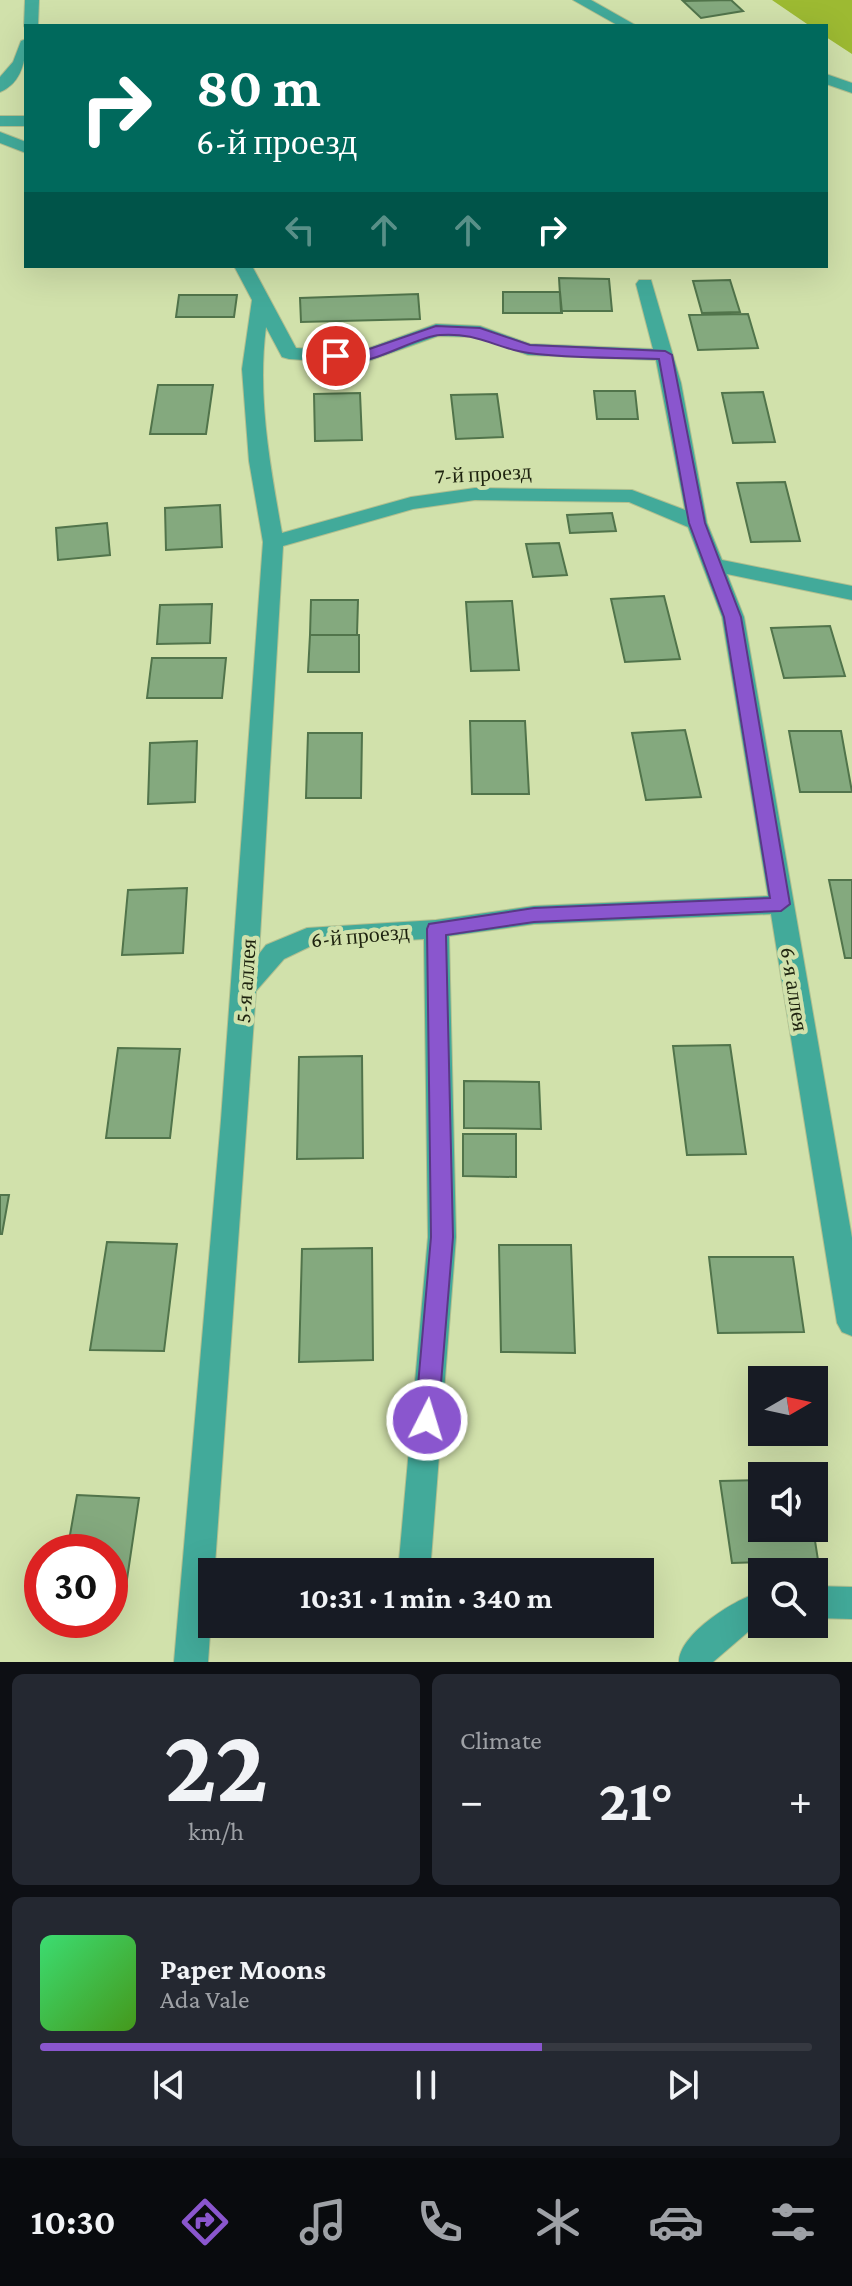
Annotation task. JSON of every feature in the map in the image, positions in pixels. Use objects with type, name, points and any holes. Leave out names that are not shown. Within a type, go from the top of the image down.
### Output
[{"type":"street","points":[[31,24],[32,0]]},
{"type":"street","points":[[580,0],[626,24]]},
{"type":"street","points":[[0,87],[20,63],[24,50]]},
{"type":"street","points":[[828,80],[852,88]]},
{"type":"street","points":[[0,121],[24,121]]},
{"type":"street","points":[[0,137],[24,147]]},
{"type":"street","points":[[244,268],[289,353],[360,358],[436,330],[480,332],[528,349],[665,355]]},
{"type":"street","name":"6-я аллея","points":[[645,284],[665,355],[697,523],[733,617],[852,1323]]},
{"type":"street","name":"5-я аллея","points":[[207,1558],[273,542],[259,461],[251,369],[261,300]]},
{"type":"street","name":"7-й проезд","points":[[273,542],[411,503],[475,494],[632,496],[697,523]]},
{"type":"street","points":[[713,565],[852,593]]},
{"type":"street","name":"6-й проезд","points":[[244,988],[275,952],[307,937],[436,929],[534,915],[781,904]]},
{"type":"street","points":[[415,1558],[442,1237],[436,929]]},
{"type":"street","points":[[828,1602],[852,1603]]},
{"type":"street","points":[[696,1662],[696,1655],[748,1611]]},
{"type":"street","name":"5-я аллея","points":[[191,1662],[198,1626]]},
{"type":"green space","points":[[772,0],[852,0],[852,54],[828,38],[828,24],[807,24]]},
{"type":"building","points":[[731,0],[743,11],[701,18],[683,1]]},
{"type":"building","points":[[559,278],[609,279],[612,311],[561,311]]},
{"type":"building","points":[[730,280],[740,312],[702,313],[693,281]]},
{"type":"building","points":[[503,292],[560,292],[562,313],[503,313]]},
{"type":"building","points":[[418,294],[420,319],[301,322],[300,298]]},
{"type":"building","points":[[179,295],[237,295],[234,317],[176,317]]},
{"type":"building","points":[[748,314],[758,348],[698,350],[689,315]]},
{"type":"building","points":[[158,385],[213,385],[206,434],[150,434]]},
{"type":"building","points":[[594,391],[635,391],[638,419],[597,419]]},
{"type":"building","points":[[763,392],[775,442],[733,443],[722,393]]},
{"type":"building","points":[[360,393],[362,440],[315,441],[314,394]]},
{"type":"building","points":[[497,394],[503,437],[456,439],[451,395]]},
{"type":"building","points":[[785,482],[800,541],[751,542],[737,483]]},
{"type":"building","points":[[220,505],[222,547],[166,550],[165,508]]},
{"type":"building","points":[[612,513],[616,531],[570,533],[567,515]]},
{"type":"building","points":[[107,523],[110,555],[58,560],[56,528]]},
{"type":"building","points":[[559,543],[567,575],[533,577],[526,544]]},
{"type":"building","points":[[664,596],[680,659],[625,662],[611,599]]},
{"type":"building","points":[[311,600],[358,600],[357,635],[310,635]]},
{"type":"building","points":[[512,601],[519,670],[471,671],[466,602]]},
{"type":"building","points":[[212,604],[210,643],[157,644],[160,605]]},
{"type":"building","points":[[830,626],[845,676],[784,678],[771,628]]},
{"type":"building","points":[[310,635],[359,635],[359,672],[308,672]]},
{"type":"building","points":[[152,658],[226,658],[222,698],[147,698]]},
{"type":"building","points":[[470,721],[525,721],[529,794],[472,794]]},
{"type":"building","points":[[685,730],[701,797],[646,800],[632,733]]},
{"type":"building","points":[[789,731],[841,731],[852,792],[800,792]]},
{"type":"building","points":[[308,733],[362,733],[361,798],[306,798]]},
{"type":"building","points":[[197,741],[195,802],[148,804],[150,743]]},
{"type":"building","points":[[829,880],[852,880],[852,958],[845,958]]},
{"type":"building","points":[[187,888],[183,953],[122,955],[128,890]]},
{"type":"building","points":[[730,1045],[746,1154],[687,1155],[673,1046]]},
{"type":"building","points":[[118,1048],[180,1049],[170,1138],[106,1138]]},
{"type":"building","points":[[362,1056],[363,1158],[297,1159],[299,1057]]},
{"type":"building","points":[[464,1081],[539,1082],[541,1129],[464,1128]]},
{"type":"building","points":[[463,1134],[516,1134],[516,1177],[463,1176]]},
{"type":"building","points":[[0,1195],[9,1195],[2,1234],[0,1234]]},
{"type":"building","points":[[107,1242],[177,1244],[164,1351],[90,1350]]},
{"type":"building","points":[[499,1245],[571,1245],[575,1353],[501,1352]]},
{"type":"building","points":[[372,1248],[373,1360],[299,1362],[302,1249]]},
{"type":"building","points":[[709,1257],[793,1257],[804,1332],[718,1333]]},
{"type":"building","points":[[748,1480],[748,1542],[815,1542],[818,1558],[748,1558],[748,1562],[732,1563],[720,1481]]},
{"type":"building","points":[[77,1495],[139,1498],[128,1572],[128,1534],[70,1534]]},
{"type":"route","points":[[336,356],[360,358],[436,330],[480,332],[528,349],[665,355],[697,523],[733,617],[781,904],[534,915],[436,929],[442,1237],[427,1420]]}]
